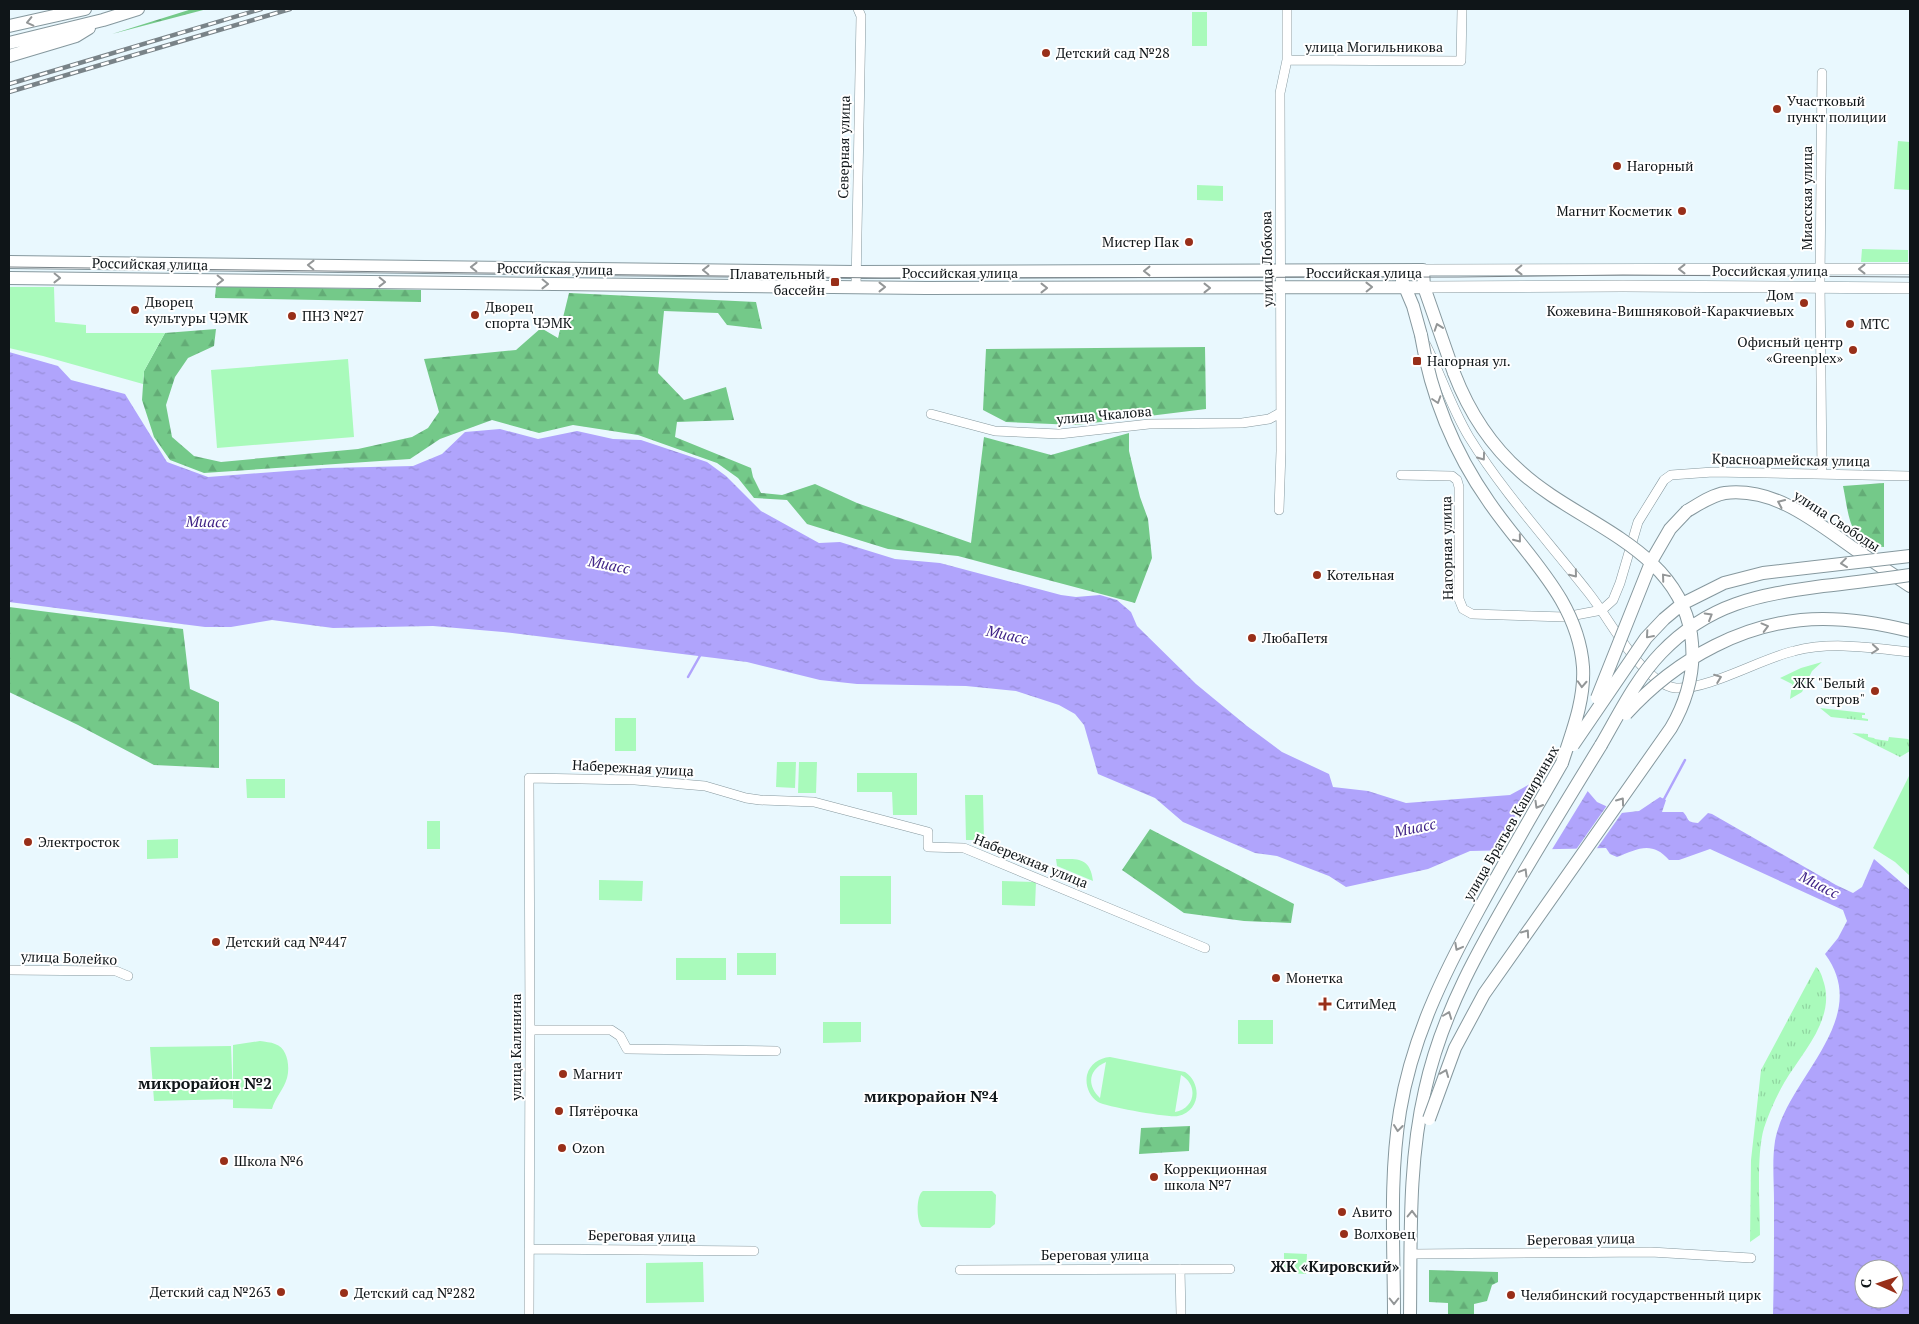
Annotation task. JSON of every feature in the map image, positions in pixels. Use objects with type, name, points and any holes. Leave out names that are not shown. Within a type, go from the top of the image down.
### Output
[{"type":"main road","points":[[9,26],[85,9]]},
{"type":"main road","points":[[9,43],[104,20],[138,9]]},
{"type":"main road","points":[[9,56],[76,36],[104,20]]},
{"type":"main road","name":"Российская улица","points":[[9,262],[856,272],[1910,269]]},
{"type":"main road","points":[[417,266],[417,282]]},
{"type":"main road","points":[[1623,269],[1623,286]]},
{"type":"main road","points":[[1400,270],[1413,306],[1438,405],[1458,452],[1489,502],[1555,588],[1573,625],[1580,651],[1583,684],[1577,716],[1562,763]]},
{"type":"main road","points":[[1423,270],[1424,287],[1454,373],[1475,419],[1494,445],[1520,472],[1546,492],[1636,550],[1666,577],[1677,594],[1685,612],[1692,642],[1693,662],[1684,702],[1666,738],[1500,970],[1477,1006],[1424,1116]]},
{"type":"main road","points":[[937,272],[937,288]]},
{"type":"main road","name":"Российская улица","points":[[9,278],[937,288],[1623,286],[1910,288]]},
{"type":"main road","name":"улица Свободы","points":[[1585,727],[1660,542],[1687,511],[1701,502],[1724,493],[1766,496],[1803,514],[1910,586]]},
{"type":"main road","name":"улица Братьев Кашириных","points":[[1394,1315],[1394,1172],[1400,1110],[1421,1029],[1444,974],[1496,877],[1562,763],[1624,668],[1664,618],[1682,604],[1724,583],[1764,573],[1910,556]]},
{"type":"main road","points":[[1410,1315],[1414,1166],[1424,1116],[1425,1089],[1440,1037],[1462,982],[1502,910],[1640,680],[1661,653],[1678,636],[1713,613],[1741,601],[1768,594],[1910,575]]},
{"type":"main road","points":[[1601,745],[1636,703],[1680,666],[1713,646],[1741,634],[1775,624],[1817,619],[1853,621],[1910,631]]},
{"type":"street","name":"Северная улица","points":[[856,287],[861,16],[858,9]]},
{"type":"street","name":"улица Лобкова","points":[[1279,510],[1281,451],[1280,93],[1287,60],[1286,9]]},
{"type":"street","name":"улица Могильникова","points":[[1287,60],[1461,60],[1462,9]]},
{"type":"street","name":"Миасская улица","points":[[1822,73],[1820,269],[1822,474]]},
{"type":"street","points":[[1421,335],[1455,412],[1470,439],[1507,490],[1602,610],[1640,664],[1655,678],[1673,688],[1684,688],[1706,683],[1776,656],[1806,648],[1846,647],[1910,652]]},
{"type":"street","name":"улица Чкалова","points":[[931,414],[995,431],[1059,434],[1149,424],[1242,423],[1269,419],[1280,412]]},
{"type":"street","name":"Красноармейская улица","points":[[1602,610],[1613,600],[1620,583],[1638,522],[1664,480],[1671,474],[1704,472],[1910,476]]},
{"type":"street","name":"Нагорная улица","points":[[1401,475],[1452,476],[1457,480],[1459,486],[1459,599],[1463,609],[1472,614],[1557,616],[1584,614],[1602,610]]},
{"type":"street","name":"Набережная улица","points":[[529,778],[676,782],[705,786],[746,798],[814,802],[928,832],[928,847],[964,848],[1205,948]]},
{"type":"street","name":"улица Калинина","points":[[529,778],[529,1315]]},
{"type":"street","name":"улица Болейко","points":[[9,970],[116,971],[128,976]]},
{"type":"street","points":[[530,1030],[611,1030],[620,1036],[627,1049],[776,1051]]},
{"type":"street","name":"Береговая улица","points":[[529,1249],[754,1251]]},
{"type":"street","name":"Береговая улица","points":[[1411,1254],[1651,1252],[1751,1258]]},
{"type":"street","points":[[1180,1269],[1181,1315]]},
{"type":"street","name":"Береговая улица","points":[[960,1270],[1230,1269]]},
{"type":"green space","points":[[192,9],[207,9],[112,34]]},
{"type":"green space","points":[[1192,12],[1207,12],[1207,46],[1192,46]]},
{"type":"green space","points":[[1898,141],[1910,142],[1910,190],[1894,189]]},
{"type":"green space","points":[[1197,185],[1223,186],[1223,201],[1197,200]]},
{"type":"green space","points":[[1862,249],[1908,250],[1908,262],[1861,262]]},
{"type":"green space","points":[[216,286],[421,290],[421,302],[215,298]]},
{"type":"green space","points":[[9,287],[54,287],[55,322],[86,325],[86,333],[165,333],[144,371],[143,384],[9,348]]},
{"type":"green space","points":[[569,293],[756,302],[762,329],[727,325],[718,313],[664,311],[658,373],[684,400],[726,387],[734,420],[677,422],[675,437],[751,468],[761,493],[782,495],[815,484],[857,503],[971,543],[984,437],[1051,455],[1129,433],[1129,451],[1140,497],[1148,519],[1152,558],[1135,603],[958,556],[888,549],[807,524],[787,500],[754,498],[738,478],[717,463],[638,435],[573,425],[539,433],[492,420],[440,439],[410,459],[204,473],[170,460],[154,437],[142,400],[144,371],[165,333],[216,329],[214,346],[188,358],[175,377],[166,405],[172,437],[194,456],[221,462],[358,449],[412,437],[428,428],[439,412],[424,359],[516,350],[541,328],[558,338]]},
{"type":"green space","points":[[1205,347],[1206,409],[1076,425],[1006,422],[983,410],[986,349]]},
{"type":"green space","points":[[348,359],[354,437],[217,448],[211,370]]},
{"type":"green space","points":[[1884,483],[1884,547],[1863,541],[1857,534],[1849,517],[1843,486]]},
{"type":"green space","points":[[9,607],[183,629],[190,689],[219,702],[219,768],[154,765],[78,725],[9,692]]},
{"type":"green space","points":[[1822,662],[1812,671],[1802,692],[1790,699],[1792,684],[1780,678],[1801,668]]},
{"type":"green space","points":[[1820,708],[1865,713],[1865,715],[1862,715],[1862,718],[1868,719],[1868,721],[1831,717]]},
{"type":"green space","points":[[615,718],[636,718],[636,751],[615,751]]},
{"type":"green space","points":[[1852,733],[1868,734],[1868,737],[1888,741],[1889,737],[1908,739],[1910,741],[1910,751],[1900,757]]},
{"type":"green space","points":[[777,762],[796,762],[795,788],[776,787]]},
{"type":"green space","points":[[799,762],[817,762],[816,793],[798,793]]},
{"type":"green space","points":[[857,773],[917,773],[917,815],[893,815],[892,792],[857,792]]},
{"type":"green space","points":[[1910,774],[1910,876],[1895,862],[1873,848]]},
{"type":"green space","points":[[246,779],[285,779],[285,798],[247,798]]},
{"type":"green space","points":[[965,795],[983,795],[984,840],[966,840]]},
{"type":"green space","points":[[427,821],[440,821],[440,849],[427,849]]},
{"type":"green space","points":[[1150,829],[1294,904],[1291,923],[1244,921],[1184,913],[1122,870]]},
{"type":"green space","points":[[178,839],[178,858],[147,859],[147,840]]},
{"type":"green space","points":[[1056,859],[1076,859],[1086,863],[1093,881],[1057,866]]},
{"type":"green space","points":[[840,876],[891,876],[891,924],[840,924]]},
{"type":"green space","points":[[599,880],[643,881],[642,901],[599,900]]},
{"type":"green space","points":[[1002,881],[1036,882],[1035,906],[1002,905]]},
{"type":"green space","points":[[737,953],[776,953],[776,975],[737,975]]},
{"type":"green space","points":[[676,958],[726,958],[726,980],[676,980]]},
{"type":"green space","points":[[1816,967],[1824,983],[1825,1010],[1814,1036],[1778,1094],[1764,1128],[1759,1166],[1760,1235],[1750,1242],[1751,1160],[1761,1070]]},
{"type":"green space","points":[[1238,1020],[1273,1020],[1273,1044],[1238,1044]]},
{"type":"green space","points":[[823,1022],[861,1022],[861,1042],[823,1043]]},
{"type":"green space","points":[[260,1041],[273,1043],[283,1049],[288,1063],[286,1082],[272,1109],[233,1108],[233,1045]]},
{"type":"green space","points":[[231,1046],[233,1099],[154,1101],[150,1047]]},
{"type":"green space","points":[[1110,1057],[1185,1072],[1191,1077],[1196,1089],[1195,1103],[1186,1113],[1172,1116],[1151,1114],[1098,1102],[1088,1090],[1087,1075],[1093,1065],[1099,1060]],"holes":[[[1106,1062],[1100,1098],[1093,1088],[1091,1078],[1096,1069]],[[1181,1075],[1187,1079],[1192,1090],[1192,1096],[1187,1106],[1175,1112]]]},
{"type":"green space","points":[[1190,1126],[1189,1151],[1139,1154],[1141,1128]]},
{"type":"green space","points":[[923,1191],[992,1191],[996,1195],[995,1224],[990,1228],[922,1227],[918,1208],[919,1197]]},
{"type":"green space","points":[[1284,1253],[1307,1254],[1306,1274],[1284,1273]]},
{"type":"green space","points":[[703,1262],[704,1302],[646,1303],[646,1263]]},
{"type":"green space","points":[[1429,1270],[1498,1272],[1498,1282],[1492,1285],[1487,1301],[1474,1304],[1474,1315],[1448,1315],[1448,1303],[1429,1302]]},
{"type":"water","name":"Миасс","points":[[9,352],[58,366],[71,380],[125,394],[167,462],[208,477],[327,468],[413,466],[442,454],[465,432],[500,429],[538,439],[577,431],[613,439],[641,440],[707,462],[726,476],[761,511],[819,543],[840,542],[895,559],[940,563],[1061,595],[1076,597],[1100,595],[1117,600],[1131,612],[1137,626],[1196,684],[1282,752],[1329,774],[1333,787],[1368,791],[1406,803],[1510,795],[1541,778],[1585,788],[1597,802],[1621,813],[1639,811],[1660,797],[1666,800],[1662,812],[1683,812],[1689,821],[1694,823],[1698,823],[1708,813],[1712,814],[1853,893],[1862,887],[1874,859],[1910,890],[1910,1315],[1773,1315],[1773,1163],[1775,1141],[1782,1118],[1794,1094],[1834,1026],[1839,1002],[1837,978],[1825,954],[1838,938],[1847,921],[1843,910],[1710,849],[1679,860],[1669,860],[1657,850],[1650,848],[1638,849],[1617,857],[1610,854],[1606,848],[1470,851],[1428,869],[1346,887],[1329,876],[1277,856],[1255,853],[1183,822],[1155,798],[1098,774],[1084,725],[1075,714],[1059,705],[1016,691],[966,686],[857,684],[820,680],[747,662],[503,632],[433,626],[333,628],[272,620],[231,627],[205,627],[9,602]]},
{"type":"pier","points":[[1541,775],[1572,775],[1589,789],[1551,851],[1493,853],[1538,777]]},
{"type":"pier","points":[[1608,804],[1624,810],[1595,851],[1575,851]]},
{"type":"waterway","points":[[688,677],[701,654]]},
{"type":"waterway","points":[[1663,801],[1685,760]]},
{"type":"tram line","points":[[9,267],[882,278],[1623,275],[1910,277]]},
{"type":"railway","points":[[9,84],[261,9]]},
{"type":"railway","points":[[9,92],[290,9]]},
{"type":"place","name":"Детский сад №28","points":[[1046,53]]},
{"type":"place","name":"Участковый пункт полиции","points":[[1777,109]]},
{"type":"place","name":"Нагорный","points":[[1617,166]]},
{"type":"place","name":"Магнит Косметик","points":[[1682,211]]},
{"type":"place","name":"Мистер Пак","points":[[1189,242]]},
{"type":"place","name":"Плавательный бассейн","points":[[835,282]]},
{"type":"place","name":"Дом Кожевина-Вишняковой-Каракчиевых","points":[[1804,303]]},
{"type":"place","name":"Дворец культуры ЧЭМК","points":[[135,310]]},
{"type":"place","name":"Дворец спорта ЧЭМК","points":[[475,315]]},
{"type":"place","name":"ПНЗ №27","points":[[292,316]]},
{"type":"place","name":"МТС","points":[[1850,324]]},
{"type":"place","name":"Офисный центр «Greenplex»","points":[[1853,350]]},
{"type":"place","name":"Нагорная ул.","points":[[1417,361]]},
{"type":"place","name":"Котельная","points":[[1317,575]]},
{"type":"place","name":"ЛюбаПетя","points":[[1252,638]]},
{"type":"place","name":"ЖК \"Белый остров\"","points":[[1875,691]]},
{"type":"place","name":"Электросток","points":[[28,842]]},
{"type":"place","name":"Детский сад №447","points":[[216,942]]},
{"type":"place","name":"Монетка","points":[[1276,978]]},
{"type":"place","name":"СитиМед","points":[[1325,1004]]},
{"type":"place","name":"Магнит","points":[[563,1074]]},
{"type":"place","name":"Пятёрочка","points":[[559,1111]]},
{"type":"place","name":"Ozon","points":[[562,1148]]},
{"type":"place","name":"Школа №6","points":[[224,1161]]},
{"type":"place","name":"Коррекционная школа №7","points":[[1154,1177]]},
{"type":"place","name":"Авито","points":[[1342,1212]]},
{"type":"place","name":"Волховец","points":[[1344,1234]]},
{"type":"place","name":"Детский сад №263","points":[[281,1292]]},
{"type":"place","name":"Детский сад №282","points":[[344,1293]]},
{"type":"place","name":"Челябинский государственный цирк","points":[[1511,1295]]},
{"type":"district","name":"микрорайон №2","points":[[205,1083]]},
{"type":"district","name":"микрорайон №4","points":[[931,1096]]},
{"type":"district","name":"ЖК «Кировский»","points":[[1335,1267]]}]
